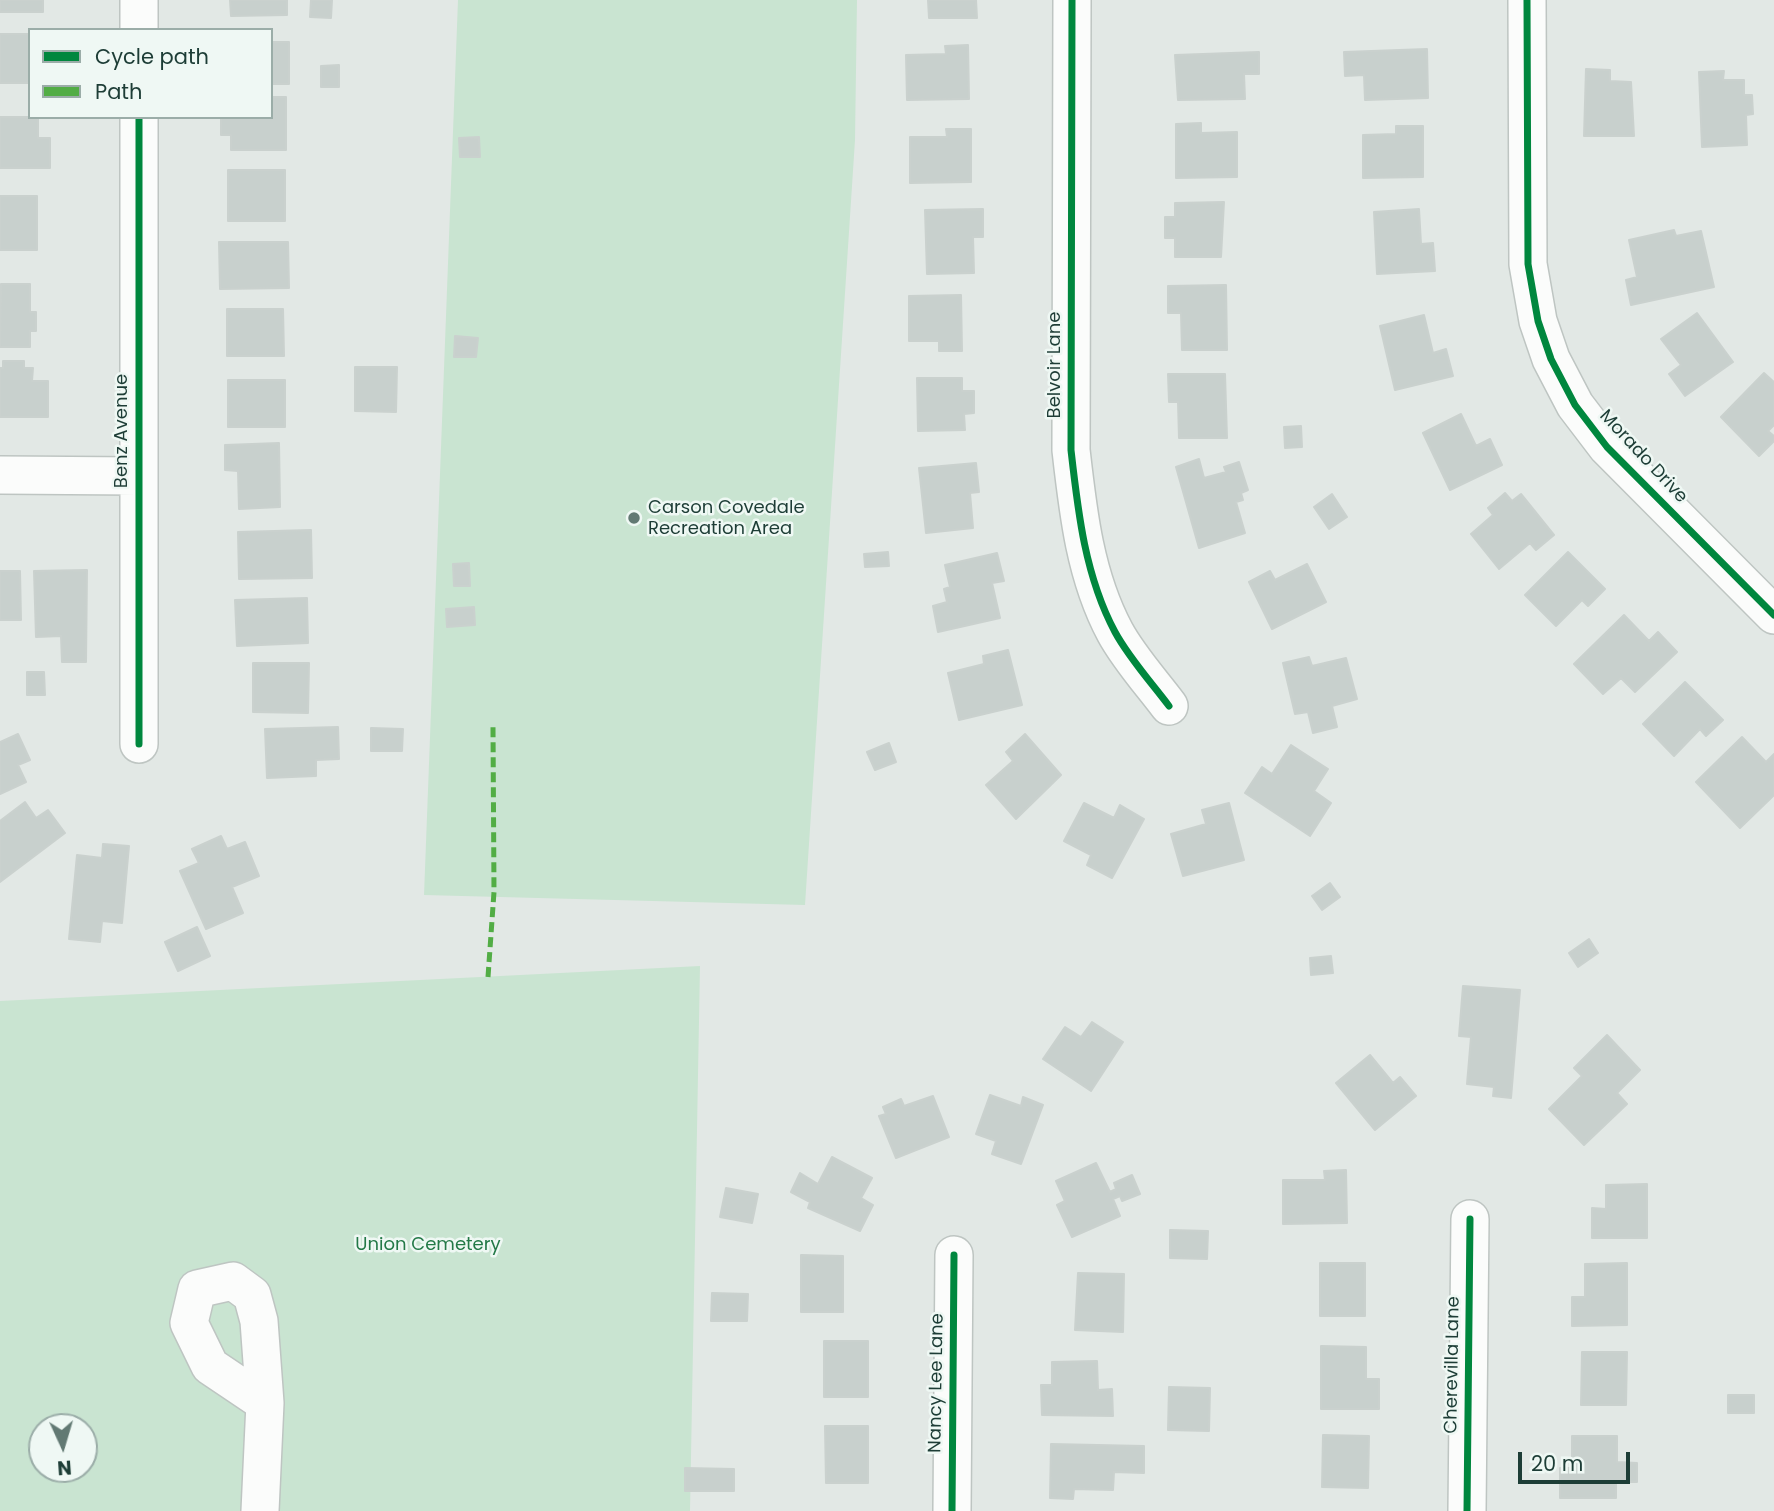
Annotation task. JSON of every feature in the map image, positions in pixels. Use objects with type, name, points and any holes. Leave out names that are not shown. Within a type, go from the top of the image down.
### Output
[{"type":"street","points":[[139,0],[139,28]]},
{"type":"street","name":"Belvoir Lane","points":[[1072,0],[1071,450],[1079,523],[1093,579],[1116,633],[1169,706]]},
{"type":"street","name":"Morado Drive","points":[[1527,0],[1528,264],[1538,321],[1551,359],[1576,405],[1607,447],[1774,615]]},
{"type":"street","name":"Benz Avenue","points":[[139,119],[139,744]]},
{"type":"street","points":[[0,475],[138,476]]},
{"type":"street","name":"Cherevilla Lane","points":[[1467,1511],[1470,1219]]},
{"type":"street","name":"Nancy Lee Lane","points":[[952,1511],[954,1255]]},
{"type":"street","points":[[260,1511],[265,1403]]},
{"type":"green space","name":"Carson Covedale Recreation Area","points":[[458,0],[857,0],[855,140],[805,905],[424,895]]},
{"type":"green space","name":"Union Cemetery","points":[[700,966],[690,1511],[0,1511],[0,1001]]},
{"type":"building","points":[[0,0],[43,0],[43,12],[0,12]]},
{"type":"building","points":[[230,0],[287,0],[287,15],[231,16]]},
{"type":"building","points":[[311,0],[332,0],[331,18],[310,17]]},
{"type":"building","points":[[928,0],[976,0],[977,18],[929,18]]},
{"type":"building","points":[[0,34],[28,34],[28,83],[0,83]]},
{"type":"building","points":[[273,42],[289,42],[289,84],[273,84]]},
{"type":"building","points":[[968,45],[969,99],[907,100],[906,55],[946,54],[945,46]]},
{"type":"building","points":[[1427,49],[1428,98],[1365,100],[1364,75],[1345,76],[1344,52]]},
{"type":"building","points":[[1259,52],[1259,74],[1244,74],[1245,99],[1178,100],[1175,55]]},
{"type":"building","points":[[339,65],[339,87],[321,87],[321,66]]},
{"type":"building","points":[[1586,69],[1610,70],[1610,81],[1631,82],[1634,136],[1584,136]]},
{"type":"building","points":[[1724,71],[1723,80],[1744,80],[1744,95],[1752,95],[1753,114],[1746,115],[1747,145],[1702,147],[1699,72]]},
{"type":"building","points":[[273,97],[286,97],[286,150],[231,150],[231,135],[221,135],[221,119],[273,119]]},
{"type":"building","points":[[0,117],[38,119],[38,138],[50,138],[50,168],[0,168]]},
{"type":"building","points":[[1201,123],[1201,133],[1237,132],[1237,177],[1176,178],[1176,124]]},
{"type":"building","points":[[1396,126],[1423,126],[1423,177],[1363,178],[1363,135],[1396,134]]},
{"type":"building","points":[[946,129],[971,129],[971,182],[910,183],[910,137],[947,137]]},
{"type":"building","points":[[479,137],[480,157],[460,157],[459,138]]},
{"type":"building","points":[[228,170],[285,170],[285,221],[228,221]]},
{"type":"building","points":[[0,196],[37,196],[37,250],[0,250]]},
{"type":"building","points":[[1224,202],[1221,257],[1175,257],[1175,238],[1165,238],[1165,217],[1175,217],[1175,203]]},
{"type":"building","points":[[983,209],[983,237],[973,237],[974,273],[927,274],[925,210]]},
{"type":"building","points":[[1419,209],[1421,244],[1433,243],[1435,271],[1377,274],[1374,212]]},
{"type":"building","points":[[1674,230],[1676,236],[1701,231],[1714,287],[1631,305],[1626,280],[1637,277],[1629,240]]},
{"type":"building","points":[[219,242],[288,242],[289,288],[220,289]]},
{"type":"building","points":[[1,284],[30,284],[30,312],[36,312],[36,331],[30,331],[30,347],[0,347]]},
{"type":"building","points":[[1226,285],[1227,350],[1182,350],[1181,313],[1168,313],[1168,286]]},
{"type":"building","points":[[961,295],[962,351],[939,351],[939,341],[909,341],[909,296]]},
{"type":"building","points":[[227,309],[283,309],[284,356],[227,356]]},
{"type":"building","points":[[1697,313],[1733,362],[1685,396],[1669,374],[1681,365],[1661,339]]},
{"type":"building","points":[[1424,315],[1433,353],[1446,349],[1453,376],[1395,390],[1380,326]]},
{"type":"building","points":[[455,336],[478,338],[476,357],[454,357]]},
{"type":"building","points":[[3,361],[24,361],[24,368],[33,368],[32,381],[48,381],[48,417],[0,417],[0,368],[3,368]]},
{"type":"building","points":[[355,367],[397,367],[396,412],[355,411]]},
{"type":"building","points":[[1764,373],[1774,382],[1774,425],[1768,431],[1774,436],[1774,441],[1759,456],[1721,417]]},
{"type":"building","points":[[1168,374],[1225,374],[1227,438],[1179,438],[1178,402],[1169,402]]},
{"type":"building","points":[[917,378],[962,378],[962,391],[974,391],[974,413],[964,414],[965,430],[918,431]]},
{"type":"building","points":[[228,380],[285,380],[285,427],[228,427]]},
{"type":"building","points":[[1461,414],[1476,446],[1490,439],[1502,465],[1450,490],[1423,433]]},
{"type":"building","points":[[1301,426],[1302,447],[1285,448],[1284,427]]},
{"type":"building","points":[[279,443],[280,507],[239,509],[238,471],[225,470],[225,445]]},
{"type":"building","points":[[1199,459],[1204,478],[1226,472],[1224,467],[1239,462],[1248,490],[1241,493],[1243,500],[1236,502],[1245,533],[1199,548],[1176,467]]},
{"type":"building","points":[[976,463],[979,492],[970,493],[973,528],[926,533],[919,468]]},
{"type":"building","points":[[1505,493],[1512,501],[1521,494],[1554,535],[1536,550],[1530,543],[1499,569],[1471,534],[1493,515],[1488,508]]},
{"type":"building","points":[[1332,494],[1347,517],[1329,529],[1314,507]]},
{"type":"building","points":[[311,530],[312,578],[239,579],[238,532]]},
{"type":"building","points":[[888,552],[889,566],[865,567],[864,554]]},
{"type":"building","points":[[1568,552],[1605,589],[1588,606],[1582,600],[1556,626],[1525,595]]},
{"type":"building","points":[[997,553],[1004,581],[992,583],[1000,618],[938,632],[933,606],[947,602],[944,589],[950,587],[945,565]]},
{"type":"building","points":[[469,563],[470,586],[454,586],[453,564]]},
{"type":"building","points":[[1307,564],[1326,602],[1272,629],[1249,582],[1270,571],[1275,580]]},
{"type":"building","points":[[87,570],[86,662],[62,662],[61,636],[36,637],[34,571]]},
{"type":"building","points":[[0,571],[20,571],[21,620],[0,620]]},
{"type":"building","points":[[307,598],[308,643],[237,646],[235,600]]},
{"type":"building","points":[[474,607],[475,625],[447,627],[446,609]]},
{"type":"building","points":[[1624,615],[1649,641],[1658,632],[1677,652],[1635,692],[1621,678],[1603,694],[1574,664]]},
{"type":"building","points":[[1008,650],[1022,705],[959,720],[948,673],[984,664],[983,656]]},
{"type":"building","points":[[1309,657],[1312,666],[1346,658],[1357,699],[1332,706],[1337,727],[1313,733],[1308,712],[1295,714],[1283,663]]},
{"type":"building","points":[[253,663],[309,663],[308,713],[253,712]]},
{"type":"building","points":[[27,672],[44,672],[45,695],[27,695]]},
{"type":"building","points":[[1685,682],[1723,720],[1706,736],[1700,729],[1674,756],[1643,724]]},
{"type":"building","points":[[338,727],[339,759],[316,760],[316,776],[267,778],[265,729]]},
{"type":"building","points":[[371,728],[403,729],[402,751],[371,751]]},
{"type":"building","points":[[18,734],[30,760],[18,765],[26,782],[0,794],[0,742]]},
{"type":"building","points":[[1025,734],[1061,775],[1016,819],[986,785],[1013,761],[1006,752]]},
{"type":"building","points":[[1742,737],[1766,762],[1774,754],[1774,795],[1740,828],[1696,782]]},
{"type":"building","points":[[889,743],[896,762],[875,770],[867,752]]},
{"type":"building","points":[[1291,745],[1328,769],[1314,791],[1331,803],[1310,836],[1245,793],[1262,767],[1272,774]]},
{"type":"building","points":[[25,802],[36,818],[48,810],[65,833],[0,882],[0,821]]},
{"type":"building","points":[[1084,803],[1114,818],[1120,805],[1144,819],[1112,878],[1087,865],[1091,855],[1064,841]]},
{"type":"building","points":[[1229,803],[1244,860],[1183,876],[1171,834],[1206,824],[1202,810]]},
{"type":"building","points":[[221,836],[227,849],[245,842],[259,876],[232,887],[243,913],[206,929],[180,871],[199,863],[192,849]]},
{"type":"building","points":[[103,844],[129,846],[122,923],[102,921],[100,942],[69,939],[77,855],[102,858]]},
{"type":"building","points":[[1330,883],[1340,897],[1322,910],[1312,896]]},
{"type":"building","points":[[197,927],[210,956],[178,971],[165,942]]},
{"type":"building","points":[[1589,939],[1598,953],[1578,967],[1569,953]]},
{"type":"building","points":[[1331,956],[1333,973],[1311,975],[1310,958]]},
{"type":"building","points":[[1463,986],[1520,990],[1511,1098],[1493,1096],[1494,1087],[1467,1084],[1471,1037],[1459,1036]]},
{"type":"building","points":[[1092,1022],[1123,1042],[1091,1091],[1043,1059],[1065,1027],[1081,1037]]},
{"type":"building","points":[[1607,1035],[1640,1070],[1617,1093],[1627,1104],[1584,1145],[1549,1109],[1582,1076],[1574,1068]]},
{"type":"building","points":[[1370,1055],[1393,1083],[1400,1077],[1416,1096],[1375,1130],[1336,1083]]},
{"type":"building","points":[[990,1095],[1021,1106],[1023,1097],[1043,1105],[1021,1164],[992,1154],[996,1141],[976,1134]]},
{"type":"building","points":[[933,1096],[949,1137],[896,1158],[879,1116],[886,1114],[883,1107],[901,1099],[904,1106]]},
{"type":"building","points":[[832,1157],[872,1178],[861,1198],[873,1205],[860,1231],[808,1208],[810,1202],[791,1192],[800,1173],[818,1184]]},
{"type":"building","points":[[1096,1163],[1110,1192],[1116,1189],[1114,1183],[1132,1175],[1140,1194],[1122,1201],[1120,1196],[1113,1199],[1120,1216],[1072,1237],[1057,1205],[1065,1201],[1056,1181]]},
{"type":"building","points":[[1346,1170],[1347,1223],[1283,1224],[1283,1180],[1325,1180],[1324,1171]]},
{"type":"building","points":[[1647,1184],[1647,1238],[1592,1238],[1592,1208],[1606,1209],[1606,1185]]},
{"type":"building","points":[[726,1188],[758,1194],[752,1223],[720,1217]]},
{"type":"building","points":[[1170,1230],[1208,1231],[1207,1259],[1170,1258]]},
{"type":"building","points":[[801,1255],[843,1256],[843,1312],[801,1312]]},
{"type":"building","points":[[1320,1263],[1365,1263],[1365,1316],[1320,1316]]},
{"type":"building","points":[[1627,1263],[1627,1325],[1572,1326],[1572,1297],[1585,1297],[1585,1264]]},
{"type":"building","points":[[1078,1273],[1124,1274],[1123,1332],[1075,1330]]},
{"type":"building","points":[[712,1293],[748,1294],[747,1321],[711,1321]]},
{"type":"building","points":[[824,1341],[868,1341],[868,1397],[824,1397]]},
{"type":"building","points":[[1321,1346],[1366,1347],[1366,1379],[1379,1379],[1379,1409],[1321,1409]]},
{"type":"building","points":[[1582,1352],[1627,1352],[1626,1405],[1581,1405]]},
{"type":"building","points":[[1097,1361],[1098,1390],[1112,1389],[1113,1416],[1042,1415],[1041,1385],[1052,1385],[1052,1362]]},
{"type":"building","points":[[1169,1387],[1210,1388],[1209,1431],[1168,1430]]},
{"type":"building","points":[[1728,1395],[1754,1395],[1754,1413],[1728,1413]]},
{"type":"building","points":[[825,1426],[868,1426],[868,1483],[826,1483]]},
{"type":"building","points":[[1323,1435],[1369,1436],[1368,1488],[1322,1487]]},
{"type":"building","points":[[1572,1436],[1617,1436],[1617,1462],[1637,1463],[1637,1482],[1616,1482],[1616,1498],[1560,1498],[1560,1468],[1572,1468]]},
{"type":"building","points":[[1051,1444],[1144,1446],[1144,1473],[1114,1472],[1113,1490],[1074,1489],[1073,1499],[1050,1498]]},
{"type":"building","points":[[685,1468],[734,1469],[734,1491],[685,1491]]},
{"type":"marked path","points":[[488,977],[494,892],[493,727]]},
{"type":"cycle path","points":[[1072,0],[1071,450],[1077,497],[1084,543],[1096,589],[1105,611],[1127,651],[1169,706]]},
{"type":"cycle path","points":[[1527,0],[1528,264],[1538,321],[1551,359],[1575,405],[1607,447],[1774,615]]},
{"type":"cycle path","points":[[139,119],[139,744]]},
{"type":"cycle path","points":[[1467,1511],[1470,1219]]},
{"type":"cycle path","points":[[952,1511],[954,1255]]},
{"type":"place","name":"Carson Covedale Recreation Area","points":[[634,518]]}]
